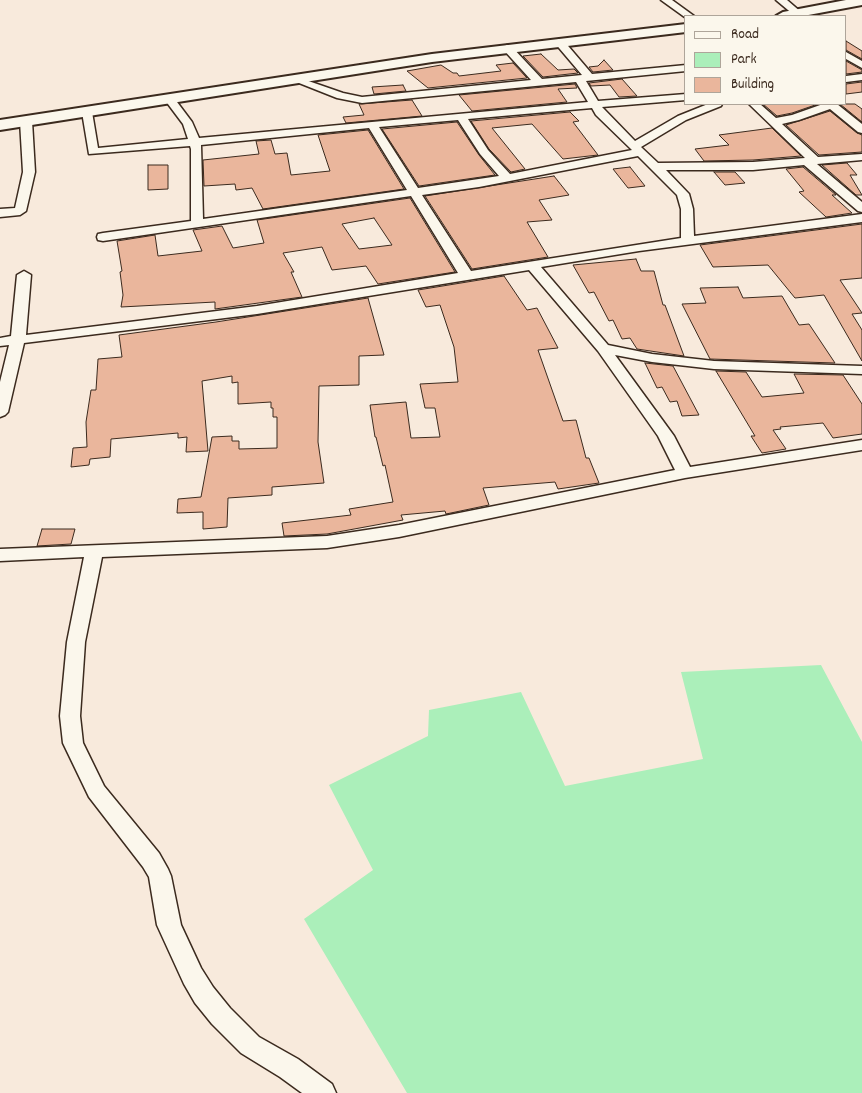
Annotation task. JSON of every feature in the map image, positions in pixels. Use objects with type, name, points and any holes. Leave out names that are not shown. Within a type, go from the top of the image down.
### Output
[{"type":"street","points":[[666,0],[687,15]]},
{"type":"street","points":[[781,0],[790,15],[862,1]]},
{"type":"street","points":[[0,125],[507,48],[684,28]]},
{"type":"street","points":[[559,42],[585,78],[594,105],[618,132],[638,149],[683,194],[687,209],[688,241]]},
{"type":"street","points":[[507,48],[540,83]]},
{"type":"street","points":[[847,56],[862,65]]},
{"type":"street","points":[[294,79],[341,96],[362,100],[684,68]]},
{"type":"street","points":[[847,78],[862,76]]},
{"type":"street","points":[[847,78],[862,87]]},
{"type":"street","points":[[87,112],[93,152],[372,124],[684,97]]},
{"type":"street","points":[[170,100],[188,124],[197,149],[197,223]]},
{"type":"street","points":[[103,236],[415,193],[507,178],[638,149],[692,113],[715,105]]},
{"type":"street","points":[[755,105],[811,161],[862,208]]},
{"type":"street","points":[[774,122],[795,118],[828,105]]},
{"type":"street","points":[[832,105],[862,130]]},
{"type":"street","points":[[461,116],[484,152],[507,178]]},
{"type":"street","points":[[0,213],[20,211],[29,172],[26,121]]},
{"type":"street","points":[[372,124],[467,276]]},
{"type":"street","points":[[656,167],[753,166],[862,158]]},
{"type":"street","points":[[0,342],[257,310],[688,241],[862,218]]},
{"type":"street","points":[[532,265],[603,348],[666,436],[685,473]]},
{"type":"street","points":[[0,412],[18,340],[24,275]]},
{"type":"street","points":[[603,348],[669,360],[714,365],[862,370]]},
{"type":"street","points":[[0,555],[327,542],[399,531],[685,473],[862,445]]},
{"type":"street","points":[[94,551],[76,642],[70,716],[73,743],[96,791],[151,860],[160,876],[169,926],[192,976],[204,995],[221,1016],[250,1045],[295,1072],[323,1093]]},
{"type":"green space","points":[[821,665],[862,742],[862,1093],[407,1093],[304,919],[373,870],[329,785],[428,736],[429,710],[521,692],[565,786],[703,759],[681,672]]},
{"type":"building","points":[[847,42],[862,51],[862,59],[847,51]]},
{"type":"building","points":[[541,54],[558,70],[574,69],[578,73],[543,77],[523,56]]},
{"type":"building","points":[[604,60],[613,70],[593,72],[589,67],[598,66]]},
{"type":"building","points":[[847,62],[862,70],[862,72],[847,74]]},
{"type":"building","points":[[513,63],[527,78],[428,88],[407,71],[441,65],[453,73],[457,73],[459,76],[501,71],[496,65]]},
{"type":"building","points":[[622,79],[637,96],[619,97],[610,85],[591,86],[589,83]]},
{"type":"building","points":[[862,82],[862,92],[847,94],[847,84]]},
{"type":"building","points":[[575,84],[577,88],[558,89],[567,102],[472,111],[459,95]]},
{"type":"building","points":[[403,85],[406,91],[374,94],[372,87]]},
{"type":"building","points":[[412,100],[422,116],[346,123],[343,117],[364,115],[359,104]]},
{"type":"building","points":[[855,104],[862,109],[862,122],[841,105]]},
{"type":"building","points":[[764,105],[815,105],[792,113],[777,116]]},
{"type":"building","points":[[830,111],[862,135],[862,152],[819,155],[786,125]]},
{"type":"building","points":[[570,112],[579,121],[573,122],[598,155],[563,159],[532,124],[492,128],[525,169],[511,172],[489,149],[471,121]]},
{"type":"building","points":[[457,122],[495,175],[419,186],[382,129]]},
{"type":"building","points":[[772,128],[801,156],[753,160],[704,161],[695,149],[729,145],[719,135]]},
{"type":"building","points":[[368,130],[404,189],[263,209],[252,188],[236,190],[235,184],[204,186],[203,160],[259,154],[256,141],[271,140],[275,154],[287,153],[291,175],[330,171],[318,135]]},
{"type":"building","points":[[847,163],[857,175],[850,175],[862,195],[856,195],[822,165]]},
{"type":"building","points":[[148,165],[168,165],[168,189],[148,190]]},
{"type":"building","points":[[630,167],[645,186],[628,188],[613,169]]},
{"type":"building","points":[[803,167],[836,195],[832,195],[852,213],[826,217],[799,192],[804,191],[786,169]]},
{"type":"building","points":[[714,172],[735,172],[745,183],[725,185]]},
{"type":"building","points":[[554,176],[569,195],[539,200],[552,220],[527,222],[548,257],[472,269],[425,196]]},
{"type":"building","points":[[410,198],[455,272],[378,284],[366,266],[332,270],[322,247],[283,253],[294,272],[291,272],[302,297],[215,309],[215,302],[121,307],[123,295],[120,272],[122,271],[117,241],[155,235],[158,256],[202,251],[193,230],[222,226],[233,248],[264,243],[257,220]],"holes":[[[374,218],[392,245],[359,249],[342,224]]]},
{"type":"building","points":[[862,224],[862,278],[840,280],[862,313],[852,314],[862,330],[862,361],[824,295],[795,298],[768,265],[713,267],[700,245]]},
{"type":"building","points":[[636,259],[641,271],[654,271],[663,305],[665,305],[684,356],[637,349],[630,338],[622,339],[613,320],[609,321],[594,292],[589,293],[573,265]]},
{"type":"building","points":[[504,276],[527,310],[537,308],[558,348],[538,350],[563,421],[576,420],[586,458],[589,458],[599,483],[558,489],[555,482],[483,488],[489,505],[446,514],[445,511],[401,515],[403,520],[327,534],[284,536],[282,523],[351,515],[349,509],[393,502],[385,465],[383,466],[375,437],[370,405],[406,402],[411,438],[440,437],[435,408],[425,408],[420,384],[458,382],[454,347],[440,305],[426,307],[418,290]]},
{"type":"building","points":[[738,287],[743,298],[782,296],[799,325],[809,324],[835,363],[710,359],[682,304],[706,303],[700,288]]},
{"type":"building","points":[[368,298],[384,355],[359,356],[359,385],[319,386],[318,442],[324,483],[272,487],[272,495],[228,498],[227,527],[203,529],[203,512],[177,513],[178,499],[201,497],[212,437],[232,436],[232,441],[239,441],[239,449],[277,448],[277,417],[273,417],[271,402],[238,404],[238,382],[232,383],[232,376],[202,381],[208,451],[186,452],[187,437],[178,438],[178,433],[111,439],[110,457],[90,459],[89,465],[71,467],[73,448],[87,447],[86,422],[91,390],[96,390],[98,359],[122,357],[119,335]]},
{"type":"building","points":[[645,363],[673,366],[699,415],[682,416],[677,401],[670,402],[662,387],[657,388]]},
{"type":"building","points":[[716,371],[746,372],[762,397],[804,393],[794,374],[843,375],[862,404],[862,434],[833,438],[823,423],[780,427],[781,429],[773,430],[786,449],[762,453],[751,436],[755,436]]},
{"type":"building","points":[[42,529],[75,529],[71,544],[37,546]]}]
